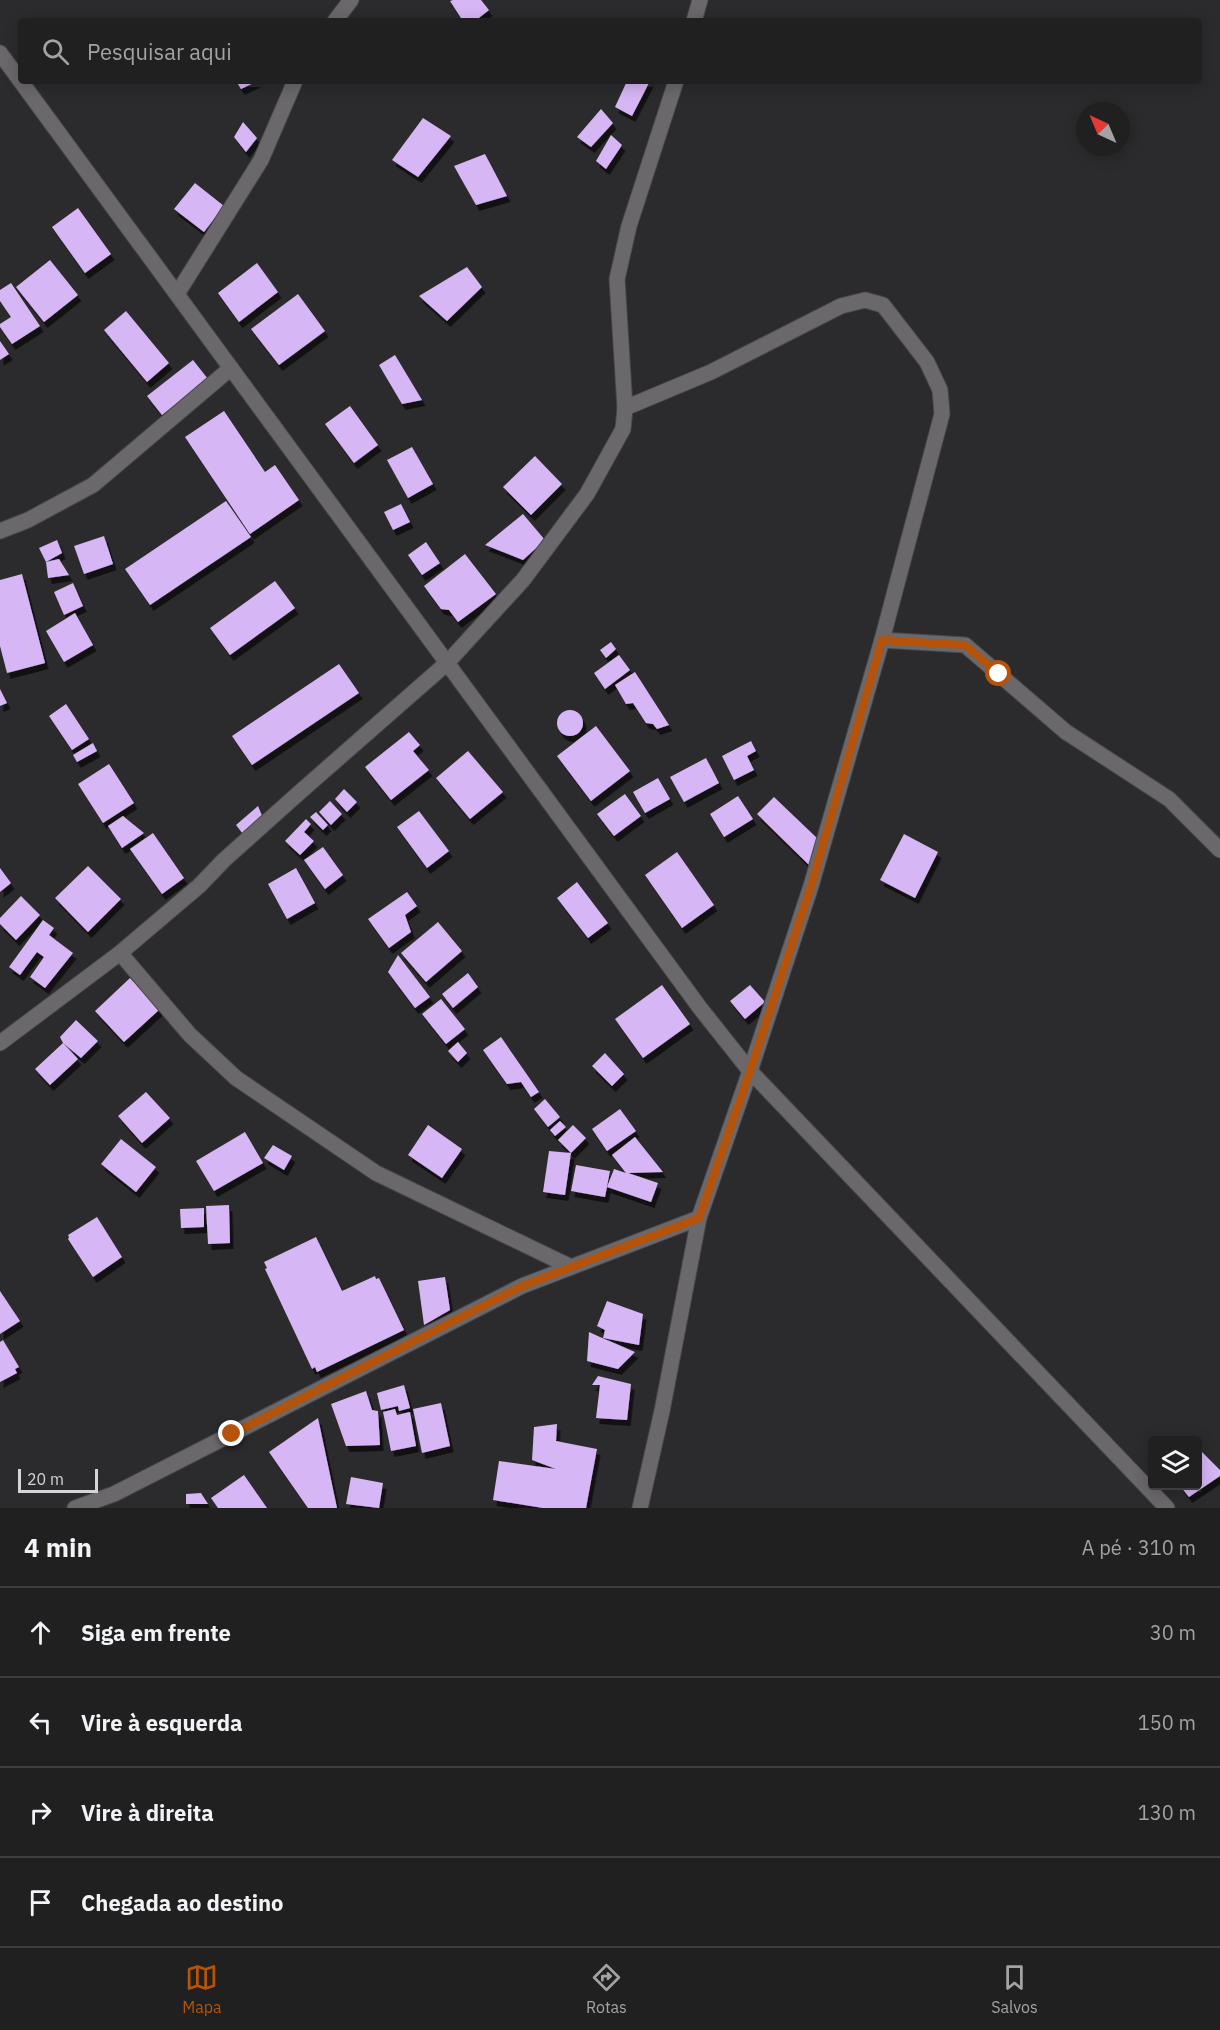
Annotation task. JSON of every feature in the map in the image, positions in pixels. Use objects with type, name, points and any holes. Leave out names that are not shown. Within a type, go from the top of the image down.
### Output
[{"type":"street","points":[[337,18],[351,0]]},
{"type":"street","points":[[695,18],[700,0]]},
{"type":"street","points":[[0,53],[18,78]]},
{"type":"street","points":[[23,84],[700,1008],[750,1071],[1167,1508]]},
{"type":"street","points":[[177,294],[261,160],[294,84]]},
{"type":"street","points":[[0,1043],[120,953],[199,886],[224,860],[447,663],[523,580],[587,494],[623,429],[625,408],[617,279],[628,226],[675,84]]},
{"type":"street","points":[[625,408],[711,372],[841,306],[865,300],[883,305],[927,362],[940,390],[942,414],[882,640],[811,886],[699,1218],[662,1412],[640,1508]]},
{"type":"street","points":[[0,531],[28,520],[93,485],[231,368]]},
{"type":"street","points":[[882,640],[965,645],[1066,732],[1169,799],[1220,850]]},
{"type":"street","points":[[120,953],[190,1035],[236,1078],[376,1173],[571,1267]]},
{"type":"street","points":[[75,1508],[114,1494],[522,1286],[699,1218]]},
{"type":"building","points":[[481,0],[489,10],[479,18],[461,18],[450,1]]},
{"type":"building","points":[[238,84],[252,84],[241,89]]},
{"type":"building","points":[[626,84],[648,84],[632,116],[615,107]]},
{"type":"building","points":[[601,109],[613,123],[591,147],[577,137]]},
{"type":"building","points":[[423,118],[451,136],[418,177],[392,160]]},
{"type":"building","points":[[243,122],[257,138],[246,152],[234,137]]},
{"type":"building","points":[[611,135],[622,145],[606,169],[596,161]]},
{"type":"building","points":[[485,154],[507,196],[476,205],[454,166]]},
{"type":"building","points":[[195,183],[224,206],[204,232],[174,209]]},
{"type":"building","points":[[78,208],[111,254],[85,273],[52,227]]},
{"type":"building","points":[[50,260],[78,295],[44,322],[16,287]]},
{"type":"building","points":[[257,263],[278,292],[239,322],[218,293]]},
{"type":"building","points":[[467,267],[482,287],[447,321],[419,296]]},
{"type":"building","points":[[11,283],[40,326],[12,344],[0,327],[0,324],[11,317],[0,301],[0,290]]},
{"type":"building","points":[[298,294],[325,331],[279,365],[251,329]]},
{"type":"building","points":[[126,311],[169,363],[147,382],[104,330]]},
{"type":"building","points":[[0,341],[9,354],[0,360]]},
{"type":"building","points":[[395,355],[422,400],[402,404],[379,365]]},
{"type":"building","points":[[193,360],[208,379],[162,415],[147,396]]},
{"type":"building","points":[[350,406],[378,445],[354,463],[325,424]]},
{"type":"building","points":[[224,411],[265,472],[275,465],[299,500],[250,534],[185,437]]},
{"type":"building","points":[[412,447],[433,484],[408,498],[387,460]]},
{"type":"building","points":[[535,456],[562,484],[531,515],[503,487]]},
{"type":"building","points":[[226,501],[251,537],[150,605],[125,569]]},
{"type":"building","points":[[401,504],[410,522],[393,530],[384,512]]},
{"type":"building","points":[[523,514],[545,540],[523,560],[485,545]]},
{"type":"building","points":[[104,536],[113,564],[84,574],[74,546]]},
{"type":"building","points":[[57,540],[62,553],[46,562],[39,548]]},
{"type":"building","points":[[426,542],[440,563],[422,575],[408,555]]},
{"type":"building","points":[[465,554],[496,594],[458,622],[449,610],[441,609],[424,586]]},
{"type":"building","points":[[59,559],[69,575],[48,578],[46,562]]},
{"type":"building","points":[[22,574],[45,663],[7,673],[0,646],[0,580]]},
{"type":"building","points":[[275,581],[295,608],[230,655],[210,628]]},
{"type":"building","points":[[73,583],[83,606],[64,615],[54,592]]},
{"type":"building","points":[[75,613],[93,645],[64,662],[46,631]]},
{"type":"building","points":[[611,642],[616,649],[606,658],[600,650]]},
{"type":"building","points":[[619,655],[630,670],[605,689],[594,673]]},
{"type":"building","points":[[339,664],[359,693],[252,765],[232,736]]},
{"type":"building","points":[[635,672],[669,725],[657,729],[653,724],[646,723],[633,703],[626,704],[615,685]]},
{"type":"building","points":[[0,689],[7,703],[0,706]]},
{"type":"building","points":[[66,704],[89,739],[72,750],[49,716]]},
{"type":"building","points":[[570,710],[579,714],[583,723],[579,732],[570,736],[561,732],[557,723],[561,714]]},
{"type":"building","points":[[596,726],[630,771],[591,801],[557,756]]},
{"type":"building","points":[[409,732],[420,745],[413,751],[429,770],[391,800],[365,767]]},
{"type":"building","points":[[751,741],[756,751],[747,756],[754,770],[734,780],[722,756]]},
{"type":"building","points":[[93,743],[97,751],[77,762],[73,755]]},
{"type":"building","points":[[468,751],[503,792],[470,819],[436,778]]},
{"type":"building","points":[[706,758],[719,783],[684,802],[670,777]]},
{"type":"building","points":[[109,764],[134,803],[103,823],[78,784]]},
{"type":"building","points":[[658,778],[670,799],[645,813],[633,792]]},
{"type":"building","points":[[344,789],[357,802],[347,812],[335,799]]},
{"type":"building","points":[[625,794],[641,816],[614,836],[597,814]]},
{"type":"building","points":[[738,796],[753,819],[724,837],[710,814]]},
{"type":"building","points":[[774,797],[818,839],[810,866],[757,814]]},
{"type":"building","points":[[330,801],[342,814],[331,825],[319,812]]},
{"type":"building","points":[[258,806],[263,818],[243,834],[236,825]]},
{"type":"building","points":[[419,811],[449,851],[427,868],[397,827]]},
{"type":"building","points":[[316,812],[328,825],[323,830],[310,817]]},
{"type":"building","points":[[123,816],[144,833],[122,848],[108,826]]},
{"type":"building","points":[[306,819],[311,824],[304,832],[314,841],[300,855],[285,841]]},
{"type":"building","points":[[153,833],[184,878],[162,894],[130,849]]},
{"type":"building","points":[[904,834],[938,852],[915,898],[880,880]]},
{"type":"building","points":[[323,847],[343,875],[325,889],[304,860]]},
{"type":"building","points":[[677,852],[714,905],[682,928],[645,875]]},
{"type":"building","points":[[88,866],[121,899],[88,932],[55,898]]},
{"type":"building","points":[[0,868],[11,883],[0,892]]},
{"type":"building","points":[[296,868],[315,903],[287,919],[268,884]]},
{"type":"building","points":[[577,882],[608,923],[588,938],[557,898]]},
{"type":"building","points":[[407,892],[417,906],[405,915],[411,932],[389,948],[368,919]]},
{"type":"building","points":[[21,896],[40,915],[16,940],[0,924],[0,918]]},
{"type":"building","points":[[43,920],[54,928],[49,935],[73,953],[45,988],[30,977],[44,957],[37,952],[20,975],[9,967]]},
{"type":"building","points":[[438,922],[462,951],[426,982],[401,953]]},
{"type":"building","points":[[398,955],[430,997],[415,1008],[388,972]]},
{"type":"building","points":[[468,973],[478,987],[453,1008],[442,994]]},
{"type":"building","points":[[130,978],[160,1009],[124,1042],[95,1011]]},
{"type":"building","points":[[662,985],[690,1024],[643,1058],[615,1019]]},
{"type":"building","points":[[750,985],[765,1002],[745,1019],[730,1001]]},
{"type":"building","points":[[441,999],[465,1029],[446,1044],[422,1014]]},
{"type":"building","points":[[76,1020],[98,1041],[81,1058],[63,1043],[60,1037]]},
{"type":"building","points":[[501,1037],[539,1092],[531,1097],[521,1082],[507,1084],[483,1050]]},
{"type":"building","points":[[458,1042],[467,1053],[458,1062],[448,1051]]},
{"type":"building","points":[[63,1043],[78,1059],[50,1085],[35,1069]]},
{"type":"building","points":[[605,1053],[624,1074],[612,1086],[592,1066]]},
{"type":"building","points":[[146,1092],[170,1118],[142,1143],[118,1116]]},
{"type":"building","points":[[545,1099],[560,1117],[548,1127],[534,1109]]},
{"type":"building","points":[[620,1109],[636,1131],[607,1151],[592,1129]]},
{"type":"building","points":[[560,1121],[566,1127],[555,1136],[550,1130]]},
{"type":"building","points":[[428,1125],[462,1149],[442,1178],[408,1155]]},
{"type":"building","points":[[573,1125],[586,1138],[571,1153],[558,1140]]},
{"type":"building","points":[[245,1132],[263,1163],[214,1191],[196,1161]]},
{"type":"building","points":[[635,1137],[663,1172],[628,1173],[658,1183],[651,1202],[607,1187],[614,1169],[626,1173],[612,1155]]},
{"type":"building","points":[[121,1139],[156,1167],[136,1192],[101,1164]]},
{"type":"building","points":[[273,1145],[292,1156],[284,1170],[264,1158]]},
{"type":"building","points":[[549,1151],[571,1153],[565,1195],[543,1192]]},
{"type":"building","points":[[576,1165],[610,1171],[605,1197],[571,1191]]},
{"type":"building","points":[[229,1205],[230,1243],[208,1244],[206,1206]]},
{"type":"building","points":[[204,1208],[204,1227],[181,1228],[180,1209]]},
{"type":"building","points":[[97,1217],[122,1257],[93,1277],[68,1239],[68,1235]]},
{"type":"building","points":[[316,1237],[342,1291],[375,1276],[376,1279],[379,1278],[404,1330],[317,1372],[315,1367],[312,1369],[265,1269],[267,1268],[264,1262]]},
{"type":"building","points":[[445,1277],[450,1310],[424,1325],[418,1281]]},
{"type":"building","points":[[0,1291],[20,1321],[0,1334]]},
{"type":"building","points":[[607,1301],[643,1314],[639,1345],[603,1338],[605,1330],[597,1326]]},
{"type":"building","points":[[589,1332],[635,1352],[618,1369],[587,1361]]},
{"type":"building","points":[[3,1340],[19,1367],[15,1369],[17,1373],[0,1382],[0,1342]]},
{"type":"building","points":[[598,1376],[631,1384],[627,1420],[596,1418],[600,1385],[592,1385]]},
{"type":"building","points":[[404,1385],[410,1408],[399,1411],[398,1406],[381,1410],[377,1393]]},
{"type":"building","points":[[366,1391],[372,1410],[378,1411],[380,1445],[346,1446],[331,1404]]},
{"type":"building","points":[[441,1403],[450,1446],[422,1453],[413,1409]]},
{"type":"building","points":[[395,1409],[397,1415],[410,1412],[416,1446],[391,1451],[383,1412]]},
{"type":"building","points":[[318,1418],[337,1508],[308,1508],[269,1452]]},
{"type":"building","points":[[557,1424],[556,1441],[597,1449],[586,1508],[543,1508],[493,1500],[499,1461],[556,1469],[532,1460],[534,1427]]},
{"type":"building","points":[[1202,1452],[1220,1470],[1220,1476],[1202,1488]]},
{"type":"building","points":[[244,1475],[267,1508],[218,1508],[211,1498]]},
{"type":"building","points":[[351,1477],[383,1483],[379,1508],[346,1504]]},
{"type":"building","points":[[1183,1490],[1199,1490],[1189,1497]]},
{"type":"building","points":[[201,1493],[208,1504],[186,1504],[186,1494]]},
{"type":"route","points":[[232,1434],[522,1286],[699,1218],[811,886],[882,640],[965,645],[999,674]]}]
